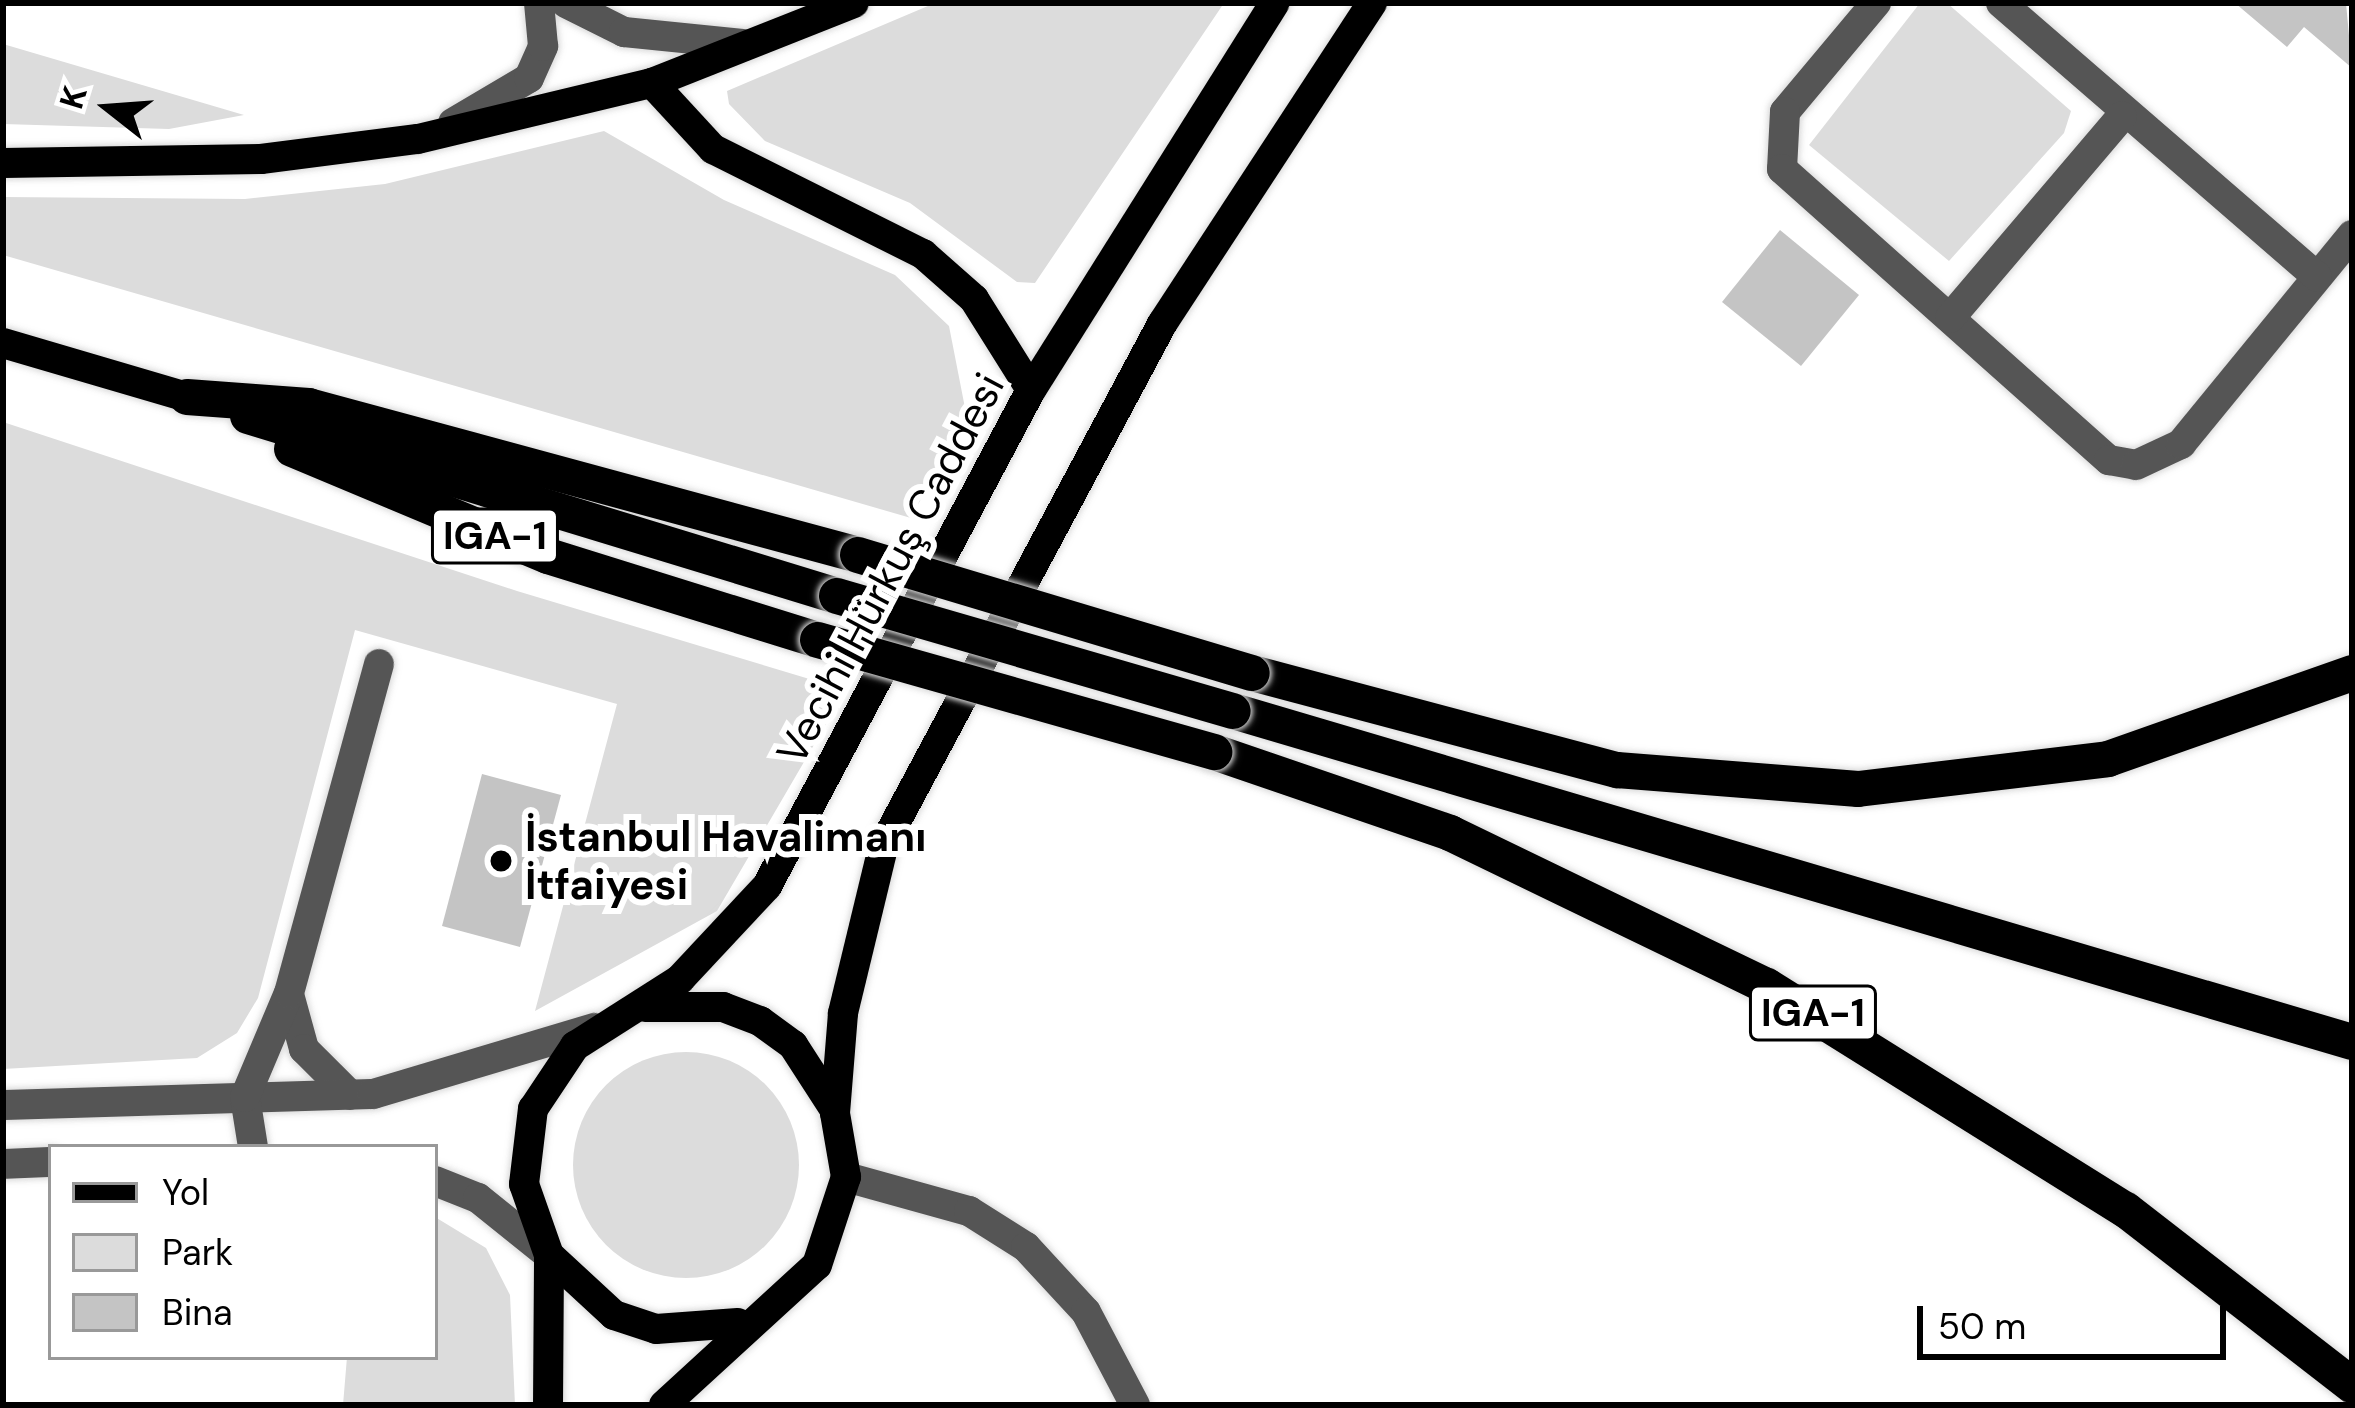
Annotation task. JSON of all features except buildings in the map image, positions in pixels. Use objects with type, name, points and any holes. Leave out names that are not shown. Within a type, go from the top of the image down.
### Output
[{"type":"highway","points":[[187,397],[309,406],[858,555],[1252,674],[1616,770],[1858,789],[2108,758],[2352,673]]},
{"type":"highway","points":[[187,397],[837,596],[2352,1042]]},
{"type":"highway","name":"IGA-1","points":[[187,397],[373,490],[818,640],[1214,752],[1450,833],[1748,976],[2126,1210],[2352,1385]]},
{"type":"main road","points":[[3,163],[221,161],[418,140],[652,83],[771,40],[854,3]]},
{"type":"main road","name":"Vecihi Hürkuş Caddesi","points":[[548,1405],[549,1255],[524,1184],[524,1146],[551,1075],[606,1023],[680,979],[767,886],[1031,390],[1275,3]]},
{"type":"main road","points":[[835,1113],[858,918],[943,722],[1162,324],[1372,3]]},
{"type":"main road","points":[[652,83],[713,149],[922,254],[974,299],[1031,390]]},
{"type":"main road","points":[[3,343],[187,397]]},
{"type":"main road","points":[[606,1023],[682,1002],[760,1021],[818,1076],[835,1113],[846,1177],[817,1265],[744,1322],[664,1405]]},
{"type":"main road","points":[[549,1255],[614,1315],[656,1329],[744,1322]]},
{"type":"street","points":[[418,140],[530,78],[543,46],[539,3]]},
{"type":"street","points":[[566,3],[687,47],[771,40]]},
{"type":"street","points":[[1876,3],[1785,112],[1782,169],[2109,460],[2136,465],[2181,444],[2352,235]]},
{"type":"street","points":[[2001,3],[2122,116],[2317,277]]},
{"type":"street","points":[[1950,318],[2122,116]]},
{"type":"street","points":[[253,1144],[245,1097],[289,993],[379,664]]},
{"type":"street","points":[[289,993],[304,1049],[350,1095]]},
{"type":"street","points":[[3,1105],[350,1095],[432,1082],[606,1023]]},
{"type":"street","points":[[3,1164],[48,1162]]},
{"type":"street","points":[[846,1177],[970,1211],[1026,1247],[1086,1312],[1135,1405]]},
{"type":"street","points":[[438,1182],[478,1198],[549,1255]]},
{"type":"green space","points":[[935,3],[1224,3],[1035,283],[1017,282],[910,203],[765,141],[729,104],[727,91]]},
{"type":"green space","points":[[1920,3],[1947,3],[2071,111],[2064,133],[1949,261],[1809,145]]},
{"type":"green space","points":[[3,44],[244,115],[169,129],[3,124]]},
{"type":"green space","points":[[604,131],[724,200],[895,275],[949,326],[966,413],[911,518],[3,255],[3,197],[245,199],[385,184]]},
{"type":"green space","points":[[3,422],[517,591],[846,690],[717,911],[535,1011],[617,704],[355,630],[258,998],[237,1033],[197,1058],[3,1069]]},
{"type":"green space","points":[[686,1052],[729,1060],[766,1085],[791,1122],[799,1165],[791,1208],[766,1245],[729,1270],[686,1278],[643,1270],[606,1245],[581,1208],[573,1165],[581,1122],[606,1085],[643,1060]]},
{"type":"green space","points":[[438,1219],[486,1248],[510,1295],[515,1405],[343,1405],[347,1360],[438,1360]]},
{"type":"place","name":"İstanbul Havalimanı İtfaiyesi","points":[[501,861]]}]
